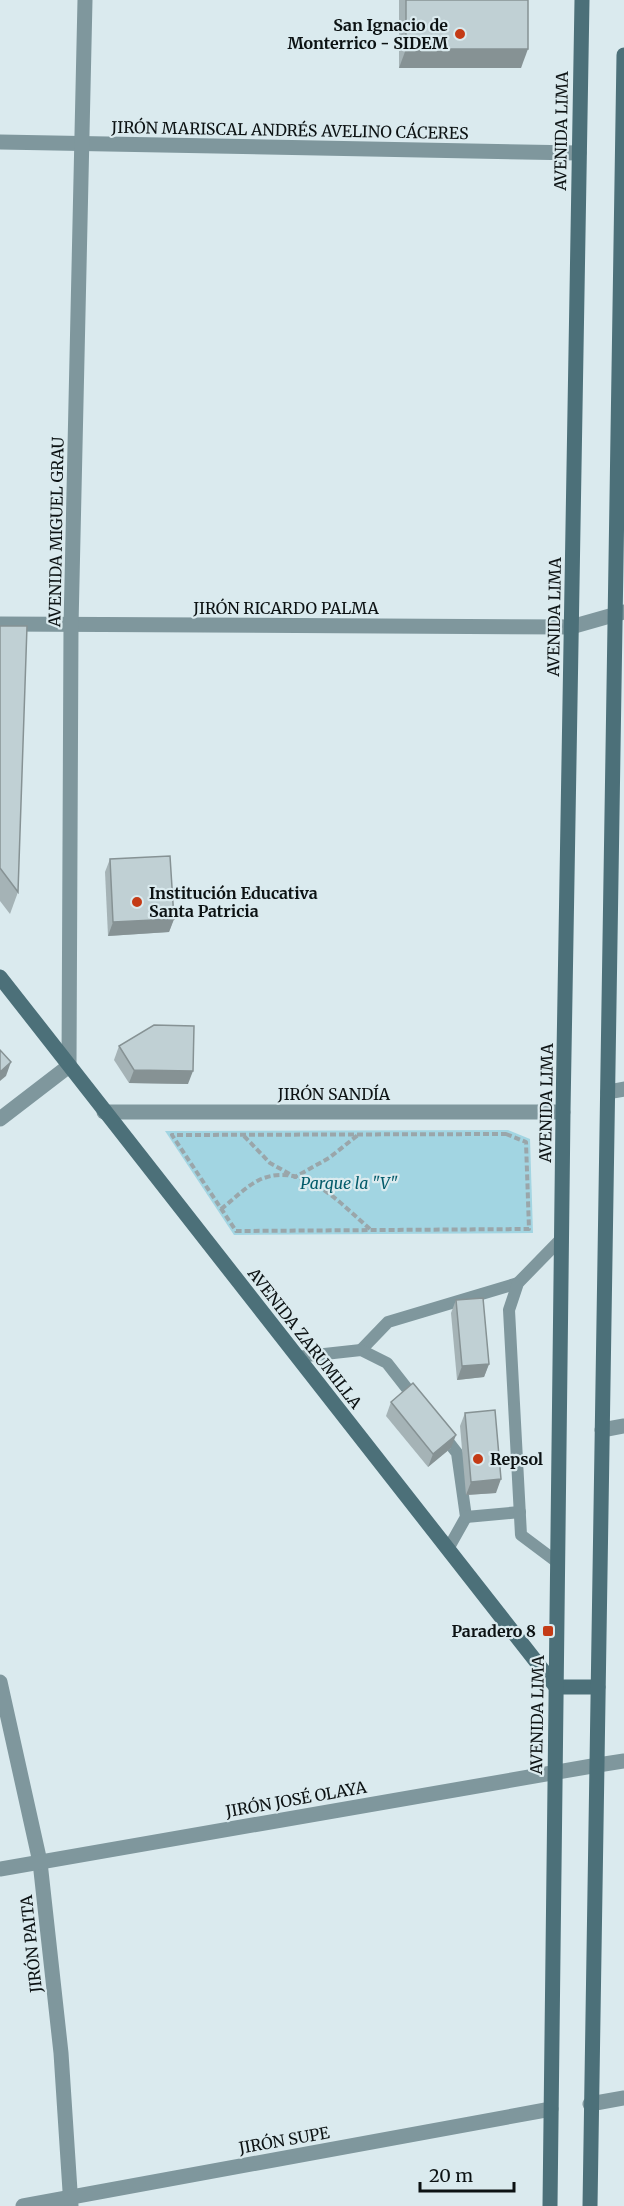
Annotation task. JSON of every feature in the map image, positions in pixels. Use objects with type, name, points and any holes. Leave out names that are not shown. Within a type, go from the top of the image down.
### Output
[{"type":"main road","name":"AVENIDA LIMA","points":[[550,2206],[557,1562],[582,0]]},
{"type":"main road","points":[[590,2206],[608,1092],[619,613],[624,55]]},
{"type":"main road","name":"AVENIDA ZARUMILLA","points":[[0,977],[556,1688]]},
{"type":"main road","points":[[556,1688],[598,1687]]},
{"type":"street","name":"AVENIDA MIGUEL GRAU","points":[[69,1066],[71,626],[85,0]]},
{"type":"street","name":"JIRÓN MARISCAL ANDRÉS AVELINO CÁCERES","points":[[0,142],[579,153]]},
{"type":"street","name":"JIRÓN RICARDO PALMA","points":[[0,624],[571,627],[619,613]]},
{"type":"street","points":[[0,1119],[69,1066]]},
{"type":"street","points":[[608,1092],[624,1089]]},
{"type":"street","name":"JIRÓN SANDÍA","points":[[104,1112],[564,1112]]},
{"type":"street","points":[[602,1430],[624,1426]]},
{"type":"street","name":"JIRÓN PAITA","points":[[0,1682],[40,1862],[61,2053],[71,2202]]},
{"type":"street","name":"JIRÓN JOSÉ OLAYA","points":[[0,1869],[624,1761]]},
{"type":"street","points":[[590,2104],[624,2098]]},
{"type":"street","name":"JIRÓN SUPE","points":[[23,2206],[71,2202],[551,2109]]},
{"type":"lane","points":[[557,1562],[521,1535],[509,1311],[518,1283],[562,1238]]},
{"type":"lane","points":[[361,1350],[388,1322],[518,1283]]},
{"type":"lane","points":[[297,1357],[361,1350],[387,1363],[422,1408]]},
{"type":"lane","points":[[436,1426],[457,1453],[466,1517],[448,1549]]},
{"type":"lane","points":[[466,1517],[520,1512]]},
{"type":"path","points":[[221,1209],[256,1182],[271,1176],[295,1177],[328,1158],[358,1134]]},
{"type":"path","points":[[506,1134],[526,1142],[529,1229],[236,1231],[172,1135],[243,1135],[506,1134]]},
{"type":"path","points":[[243,1135],[249,1144],[270,1163],[295,1177],[319,1186],[371,1230]]},
{"type":"green space","name":"Parque la \"V\"","points":[[508,1130],[530,1139],[533,1233],[234,1235],[165,1131]]},
{"type":"building","name":"San Ignacio de Monterrico - SIDEM","points":[[406,0],[528,0],[528,49],[406,49]]},
{"type":"building","points":[[0,626],[27,626],[18,892],[0,868]]},
{"type":"building","name":"Institución Educativa Santa Patricia","points":[[170,856],[174,919],[113,922],[110,859]]},
{"type":"building","points":[[154,1025],[194,1026],[193,1071],[134,1070],[119,1046]]},
{"type":"building","points":[[0,1050],[11,1062],[0,1072]]},
{"type":"building","points":[[483,1298],[489,1364],[462,1366],[456,1300]]},
{"type":"building","points":[[413,1383],[456,1435],[433,1454],[391,1402]]},
{"type":"building","name":"Repsol","points":[[495,1410],[501,1479],[471,1482],[465,1413]]},
{"type":"place","name":"San Ignacio de Monterrico - SIDEM","points":[[460,34]]},
{"type":"place","name":"Institución Educativa Santa Patricia","points":[[137,902]]},
{"type":"place","name":"Repsol","points":[[478,1459]]},
{"type":"place","name":"Paradero 8","points":[[548,1631]]}]
